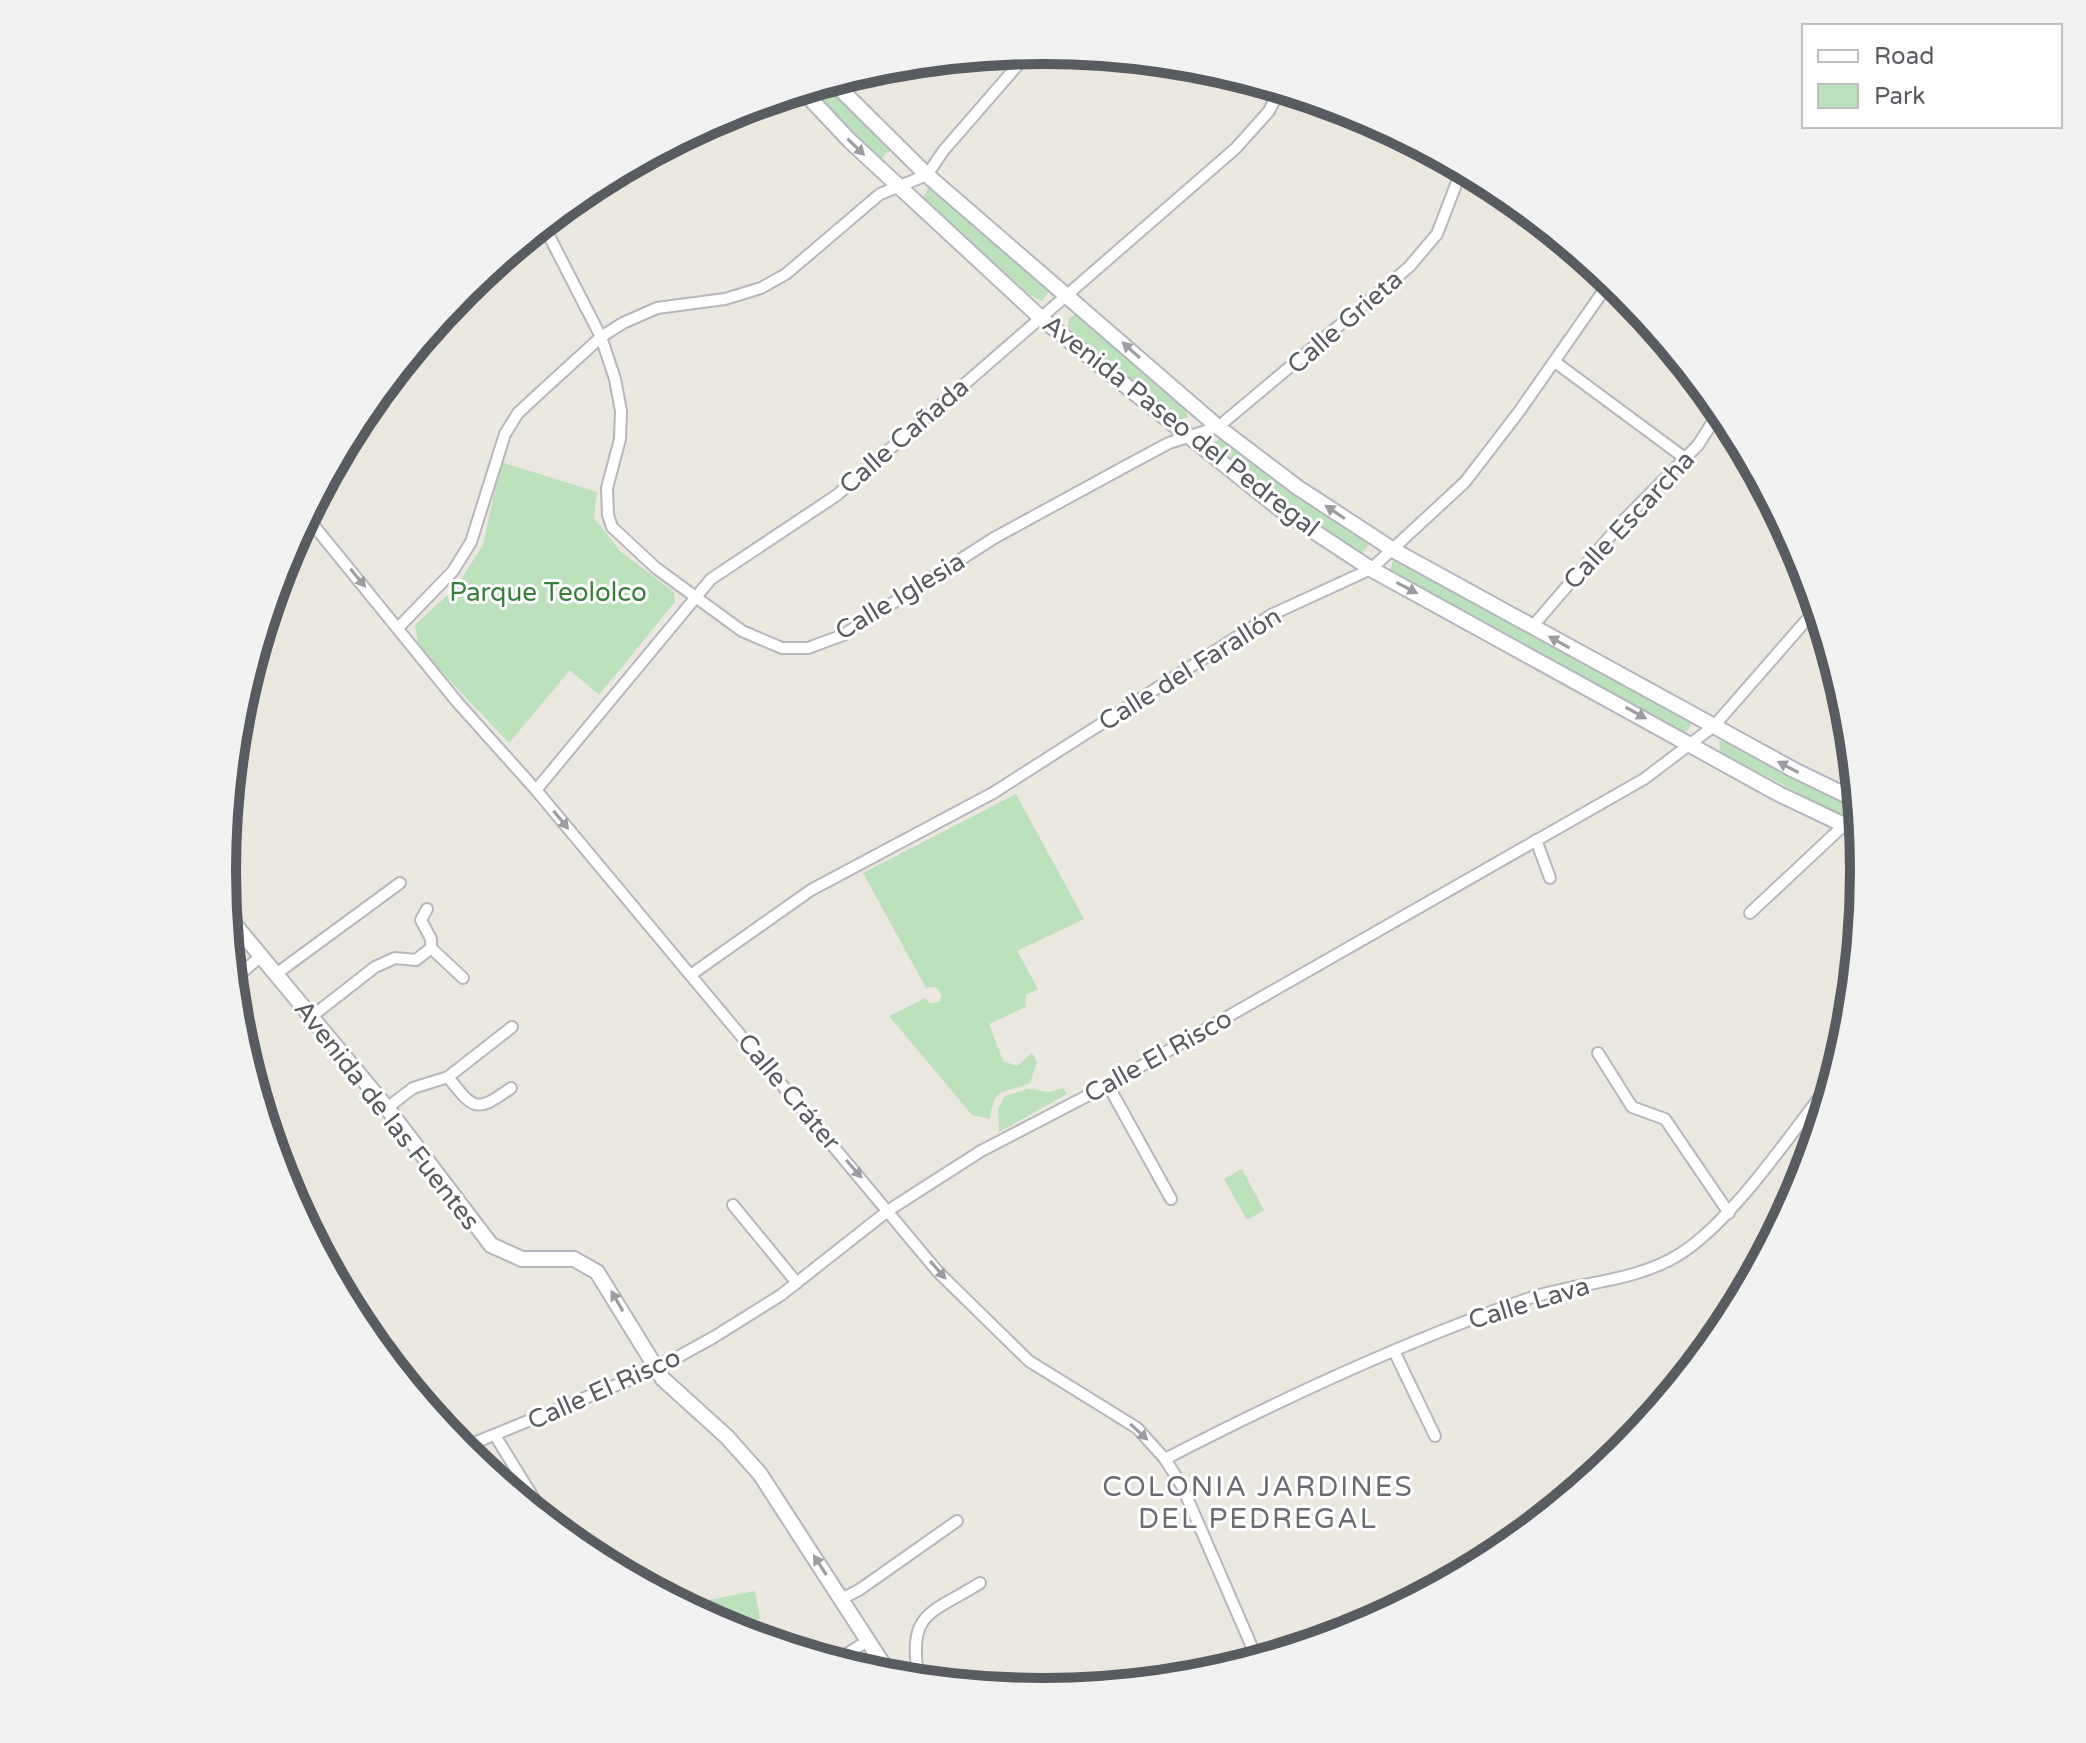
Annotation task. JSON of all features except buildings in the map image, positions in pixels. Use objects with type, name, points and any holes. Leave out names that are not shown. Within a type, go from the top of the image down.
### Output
[{"type":"main road","name":"Avenida Paseo del Pedregal","points":[[841,90],[927,175],[1218,427],[1297,487],[1395,551],[1847,795]]},
{"type":"main road","name":"Avenida Paseo del Pedregal","points":[[811,99],[899,187],[1041,318],[1280,509],[1371,569],[1779,794],[1849,827]]},
{"type":"main road","name":"Avenida de las Fuentes","points":[[237,928],[387,1108],[491,1245],[522,1259],[574,1259],[597,1272],[656,1369],[679,1397],[750,1461],[883,1662]]},
{"type":"street","points":[[398,628],[453,571],[471,542],[496,458],[518,413],[601,337],[657,308],[725,299],[761,288],[786,274],[880,194],[927,175],[944,150],[1018,65]]},
{"type":"street","name":"Calle Cañada","points":[[536,790],[711,579],[837,495],[1236,148],[1269,111],[1275,99]]},
{"type":"street","name":"Calle Grieta","points":[[1188,438],[1218,427],[1409,267],[1437,234],[1458,179]]},
{"type":"street","name":"Calle Iglesia","points":[[548,234],[601,337],[621,411],[620,439],[607,488],[608,515],[612,527],[656,568],[761,641],[782,648],[808,648],[843,635],[994,538],[1169,443],[1188,438]]},
{"type":"street","name":"Calle del Farallón","points":[[692,974],[811,890],[993,793],[1273,614],[1371,569],[1395,551],[1465,482],[1604,291]]},
{"type":"street","points":[[1555,362],[1686,459]]},
{"type":"street","name":"Calle Escarcha","points":[[1532,627],[1624,520],[1686,459],[1713,421]]},
{"type":"street","name":"Calle Cráter","points":[[314,525],[458,703],[692,974],[938,1272],[1007,1342],[1050,1375],[1137,1428],[1165,1459],[1182,1486],[1253,1651]]},
{"type":"street","name":"Calle El Risco","points":[[474,1444],[656,1369],[739,1322],[797,1283],[889,1210],[981,1151],[1108,1085],[1644,779],[1694,745],[1714,726],[1809,617]]},
{"type":"street","points":[[1750,913],[1844,825]]},
{"type":"street","points":[[1536,840],[1550,878]]},
{"type":"street","points":[[276,974],[400,883]]},
{"type":"street","points":[[311,1017],[375,967],[395,958],[416,960],[431,948],[433,943],[421,920],[427,909]]},
{"type":"street","points":[[431,948],[463,978]]},
{"type":"street","points":[[242,973],[261,956]]},
{"type":"street","points":[[387,1108],[413,1088],[448,1077],[512,1027]]},
{"type":"street","points":[[1598,1053],[1632,1107],[1665,1119],[1729,1213]]},
{"type":"street","points":[[448,1077],[471,1105],[478,1107],[486,1106],[511,1088]]},
{"type":"street","points":[[1108,1085],[1171,1199]]},
{"type":"street","name":"Calle Lava","points":[[1165,1459],[1394,1351],[1531,1298],[1662,1264],[1698,1241],[1729,1213],[1817,1100]]},
{"type":"street","points":[[733,1205],[797,1283]]},
{"type":"street","points":[[1394,1351],[1435,1436]]},
{"type":"street","points":[[496,1437],[533,1497]]},
{"type":"street","points":[[841,1599],[859,1590],[957,1521]]},
{"type":"street","points":[[917,1668],[914,1635],[921,1621],[980,1583]]},
{"type":"street","points":[[847,1654],[869,1640]]},
{"type":"green space","points":[[835,92],[891,149],[879,161],[817,97]]},
{"type":"green space","points":[[928,188],[934,188],[1047,286],[1050,291],[1042,301],[1030,295],[927,204],[923,198]]},
{"type":"green space","points":[[1080,316],[1185,408],[1188,417],[1178,421],[1077,336],[1068,327],[1069,318]]},
{"type":"green space","points":[[1221,438],[1363,538],[1368,545],[1364,551],[1358,552],[1289,507],[1215,449],[1215,442]]},
{"type":"green space","name":"Parque Teololco","points":[[501,462],[597,492],[594,518],[620,551],[674,592],[675,602],[599,695],[570,670],[509,743],[419,648],[415,625],[456,587],[483,545]]},
{"type":"green space","points":[[1393,560],[1407,563],[1686,719],[1691,723],[1689,729],[1683,733],[1390,571]]},
{"type":"green space","points":[[1719,741],[1726,741],[1848,804],[1849,819],[1720,752]]},
{"type":"green space","points":[[1016,794],[1084,919],[1017,951],[1038,989],[1026,995],[1026,1007],[989,1024],[1003,1061],[1017,1066],[1032,1053],[1037,1062],[1030,1083],[998,1095],[990,1119],[972,1115],[889,1016],[925,998],[930,1003],[939,1002],[942,995],[936,987],[926,988],[863,873]]},
{"type":"green space","points":[[1063,1088],[1067,1094],[999,1132],[998,1109],[1005,1096],[1028,1089],[1049,1092]]},
{"type":"green space","points":[[1242,1169],[1264,1210],[1247,1220],[1224,1179]]},
{"type":"green space","points":[[755,1591],[760,1619],[744,1622],[704,1604],[703,1601]]},
{"type":"district","name":"COLONIA JARDINES DEL PEDREGAL","points":[[1258,1503]]}]
